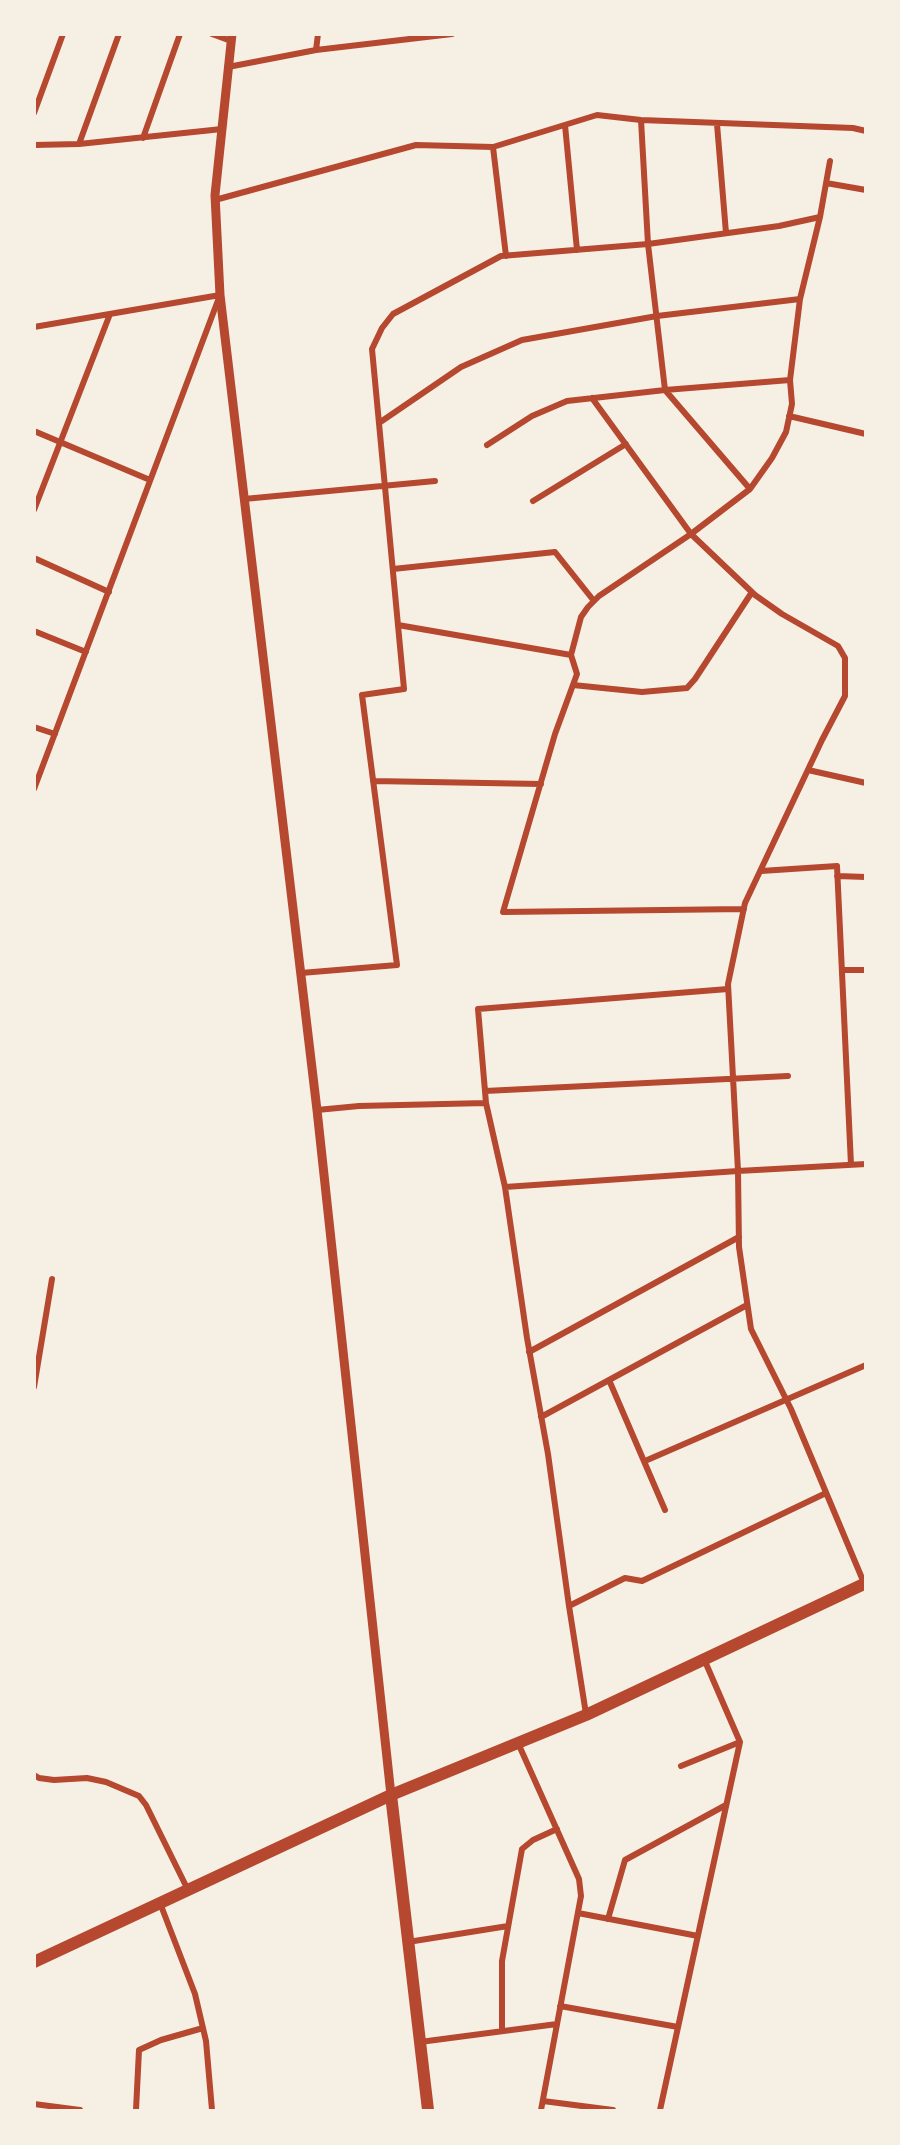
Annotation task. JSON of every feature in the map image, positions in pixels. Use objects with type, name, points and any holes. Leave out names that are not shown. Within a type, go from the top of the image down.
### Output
[{"type":"main road","points":[[34,1962],[391,1795],[586,1715],[865,1583]]},
{"type":"main road","points":[[391,1795],[428,2110]]},
{"type":"street","points":[[34,113],[63,34]]},
{"type":"street","points":[[79,144],[119,34]]},
{"type":"street","points":[[143,138],[180,34]]},
{"type":"street","points":[[212,34],[231,38],[215,200],[220,295],[317,1110],[391,1795]]},
{"type":"street","points":[[316,50],[318,34]]},
{"type":"street","points":[[387,42],[388,34]]},
{"type":"street","points":[[228,67],[316,50],[452,34]]},
{"type":"street","points":[[215,200],[416,145],[493,147],[597,115],[641,120],[853,128],[866,131]]},
{"type":"street","points":[[641,120],[648,244],[665,390],[750,489]]},
{"type":"street","points":[[717,124],[726,233]]},
{"type":"street","points":[[566,125],[577,250]]},
{"type":"street","points":[[34,145],[79,144],[222,129]]},
{"type":"street","points":[[493,147],[506,256]]},
{"type":"street","points":[[744,909],[503,912],[555,734],[577,674],[571,655],[581,618],[594,601],[691,534],[750,489],[772,458],[786,432],[792,404],[790,380],[800,298],[820,217],[830,161]]},
{"type":"street","points":[[826,183],[866,190]]},
{"type":"street","points":[[301,973],[397,966],[362,695],[404,689],[372,349],[382,328],[393,314],[501,256],[648,244],[779,226],[820,217]]},
{"type":"street","points":[[34,327],[220,295]]},
{"type":"street","points":[[34,789],[220,295]]},
{"type":"street","points":[[379,423],[461,367],[522,340],[657,316],[800,298]]},
{"type":"street","points":[[34,510],[110,314]]},
{"type":"street","points":[[487,445],[531,416],[567,401],[790,380]]},
{"type":"street","points":[[592,398],[691,534],[752,592],[782,614],[838,646],[845,658],[845,696],[744,909],[728,988],[738,1171],[739,1237],[751,1329],[786,1400],[865,1583]]},
{"type":"street","points":[[789,416],[866,434]]},
{"type":"street","points":[[34,431],[150,480]]},
{"type":"street","points":[[532,501],[626,444]]},
{"type":"street","points":[[244,499],[435,481]]},
{"type":"street","points":[[393,569],[555,552],[594,601]]},
{"type":"street","points":[[34,558],[109,592]]},
{"type":"street","points":[[573,685],[642,692],[687,688],[752,592]]},
{"type":"street","points":[[398,625],[571,655]]},
{"type":"street","points":[[34,631],[86,652]]},
{"type":"street","points":[[34,727],[56,734]]},
{"type":"street","points":[[808,770],[866,783]]},
{"type":"street","points":[[373,781],[541,784]]},
{"type":"street","points":[[761,871],[837,866],[851,1165]]},
{"type":"street","points":[[837,876],[866,877]]},
{"type":"street","points":[[842,970],[866,970]]},
{"type":"street","points":[[586,1715],[548,1454],[529,1352],[505,1187],[486,1103],[478,1009],[728,988]]},
{"type":"street","points":[[485,1091],[788,1076]]},
{"type":"street","points":[[317,1110],[359,1106],[486,1103]]},
{"type":"street","points":[[505,1187],[866,1164]]},
{"type":"street","points":[[529,1352],[739,1237]]},
{"type":"street","points":[[34,1387],[52,1279]]},
{"type":"street","points":[[541,1417],[747,1305]]},
{"type":"street","points":[[34,1339],[43,1339]]},
{"type":"street","points":[[645,1461],[866,1365]]},
{"type":"street","points":[[609,1380],[665,1510]]},
{"type":"street","points":[[569,1606],[625,1578],[642,1581],[826,1493]]},
{"type":"street","points":[[660,2110],[740,1742],[704,1659]]},
{"type":"street","points":[[681,1766],[740,1742]]},
{"type":"street","points":[[518,1743],[579,1879],[581,1896],[541,2110]]},
{"type":"street","points":[[34,1775],[54,1780],[87,1778],[106,1782],[139,1796],[147,1805],[188,1890]]},
{"type":"street","points":[[608,1919],[625,1860],[726,1805]]},
{"type":"street","points":[[502,2031],[502,1960],[522,1849],[533,1840],[556,1829]]},
{"type":"street","points":[[160,1903],[195,1994],[206,2041],[212,2110]]},
{"type":"street","points":[[578,1913],[698,1936]]},
{"type":"street","points":[[408,1942],[508,1926]]},
{"type":"street","points":[[560,2006],[678,2027]]},
{"type":"street","points":[[420,2042],[557,2024]]},
{"type":"street","points":[[136,2110],[139,2050],[161,2040],[203,2028]]},
{"type":"street","points":[[543,2101],[613,2110]]},
{"type":"street","points":[[34,2103],[80,2110]]}]
